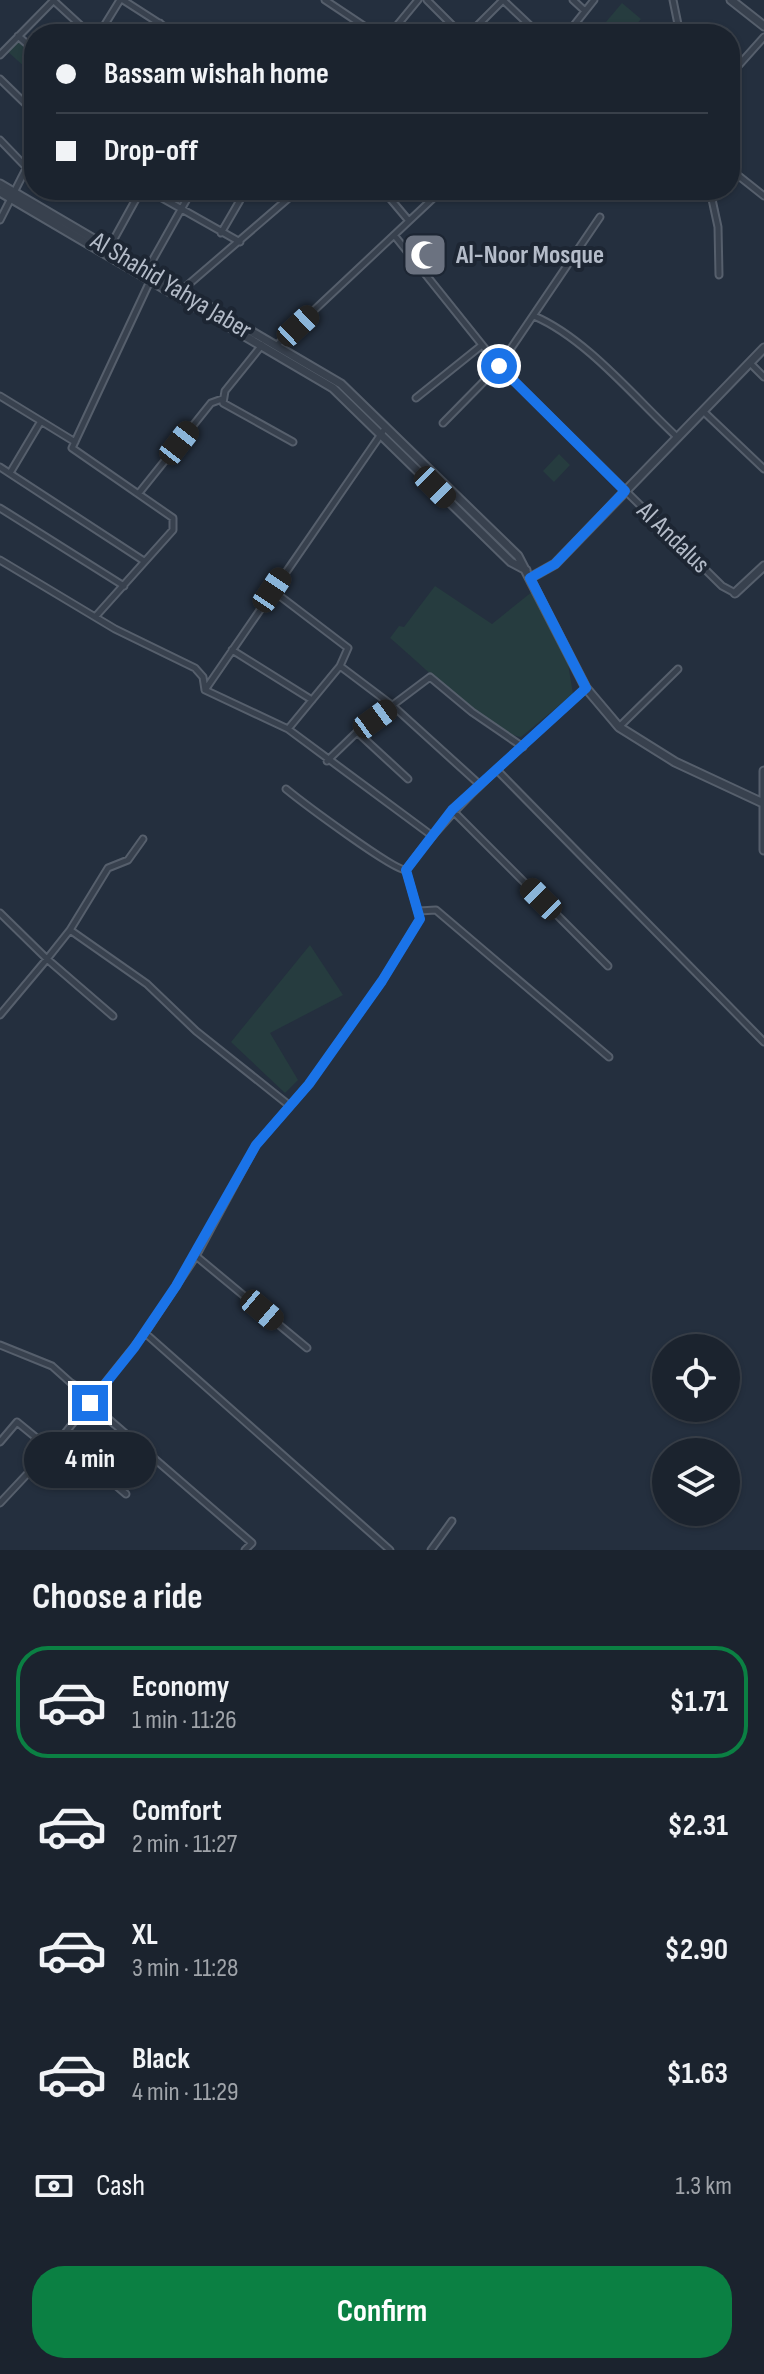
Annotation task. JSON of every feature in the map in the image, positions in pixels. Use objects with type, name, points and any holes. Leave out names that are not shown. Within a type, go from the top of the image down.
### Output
[{"type":"street","points":[[30,24],[54,0],[79,24]]},
{"type":"street","points":[[106,24],[122,0],[160,23]]},
{"type":"street","points":[[325,0],[361,24]]},
{"type":"street","points":[[398,24],[418,0]]},
{"type":"street","points":[[427,0],[451,24]]},
{"type":"street","points":[[479,24],[503,0],[528,24]]},
{"type":"street","points":[[573,0],[585,11]]},
{"type":"street","points":[[575,24],[594,0]]},
{"type":"street","points":[[673,0],[678,24]]},
{"type":"street","points":[[731,0],[764,26]]},
{"type":"street","points":[[0,55],[24,30]]},
{"type":"street","points":[[18,36],[24,41]]},
{"type":"street","points":[[740,64],[764,37]]},
{"type":"street","points":[[0,79],[24,102]]},
{"type":"street","points":[[0,140],[24,165]]},
{"type":"street","points":[[0,220],[24,174]]},
{"type":"street","points":[[740,177],[764,196]]},
{"type":"street","name":"Al Shahid Yahya Jaber","points":[[0,184],[12,196],[150,275],[333,388],[383,430],[518,556],[586,688],[619,727],[665,757],[764,803]]},
{"type":"street","name":"Al Shahid Yahya Jaber","points":[[0,192],[109,248],[150,275],[182,290],[263,344],[276,346],[341,384],[383,430]]},
{"type":"street","points":[[109,248],[135,200]]},
{"type":"street","points":[[165,200],[240,242]]},
{"type":"street","points":[[96,616],[173,530],[173,518],[72,448],[186,200]]},
{"type":"street","points":[[221,233],[240,200]]},
{"type":"street","points":[[182,290],[287,200]]},
{"type":"street","points":[[391,200],[409,221]]},
{"type":"street","points":[[276,346],[431,200]]},
{"type":"street","points":[[712,200],[718,227],[719,275]]},
{"type":"street","points":[[443,423],[499,366],[600,217]]},
{"type":"street","name":"Al Andalus","points":[[394,235],[499,366],[722,586],[735,593]]},
{"type":"street","points":[[534,316],[556,327],[584,349],[677,437]]},
{"type":"street","points":[[139,493],[211,403],[222,399],[263,344]]},
{"type":"street","points":[[416,398],[482,345]]},
{"type":"street","points":[[528,574],[555,564],[764,348]]},
{"type":"street","points":[[750,363],[764,377]]},
{"type":"street","points":[[0,396],[75,442]]},
{"type":"street","points":[[222,399],[293,442]]},
{"type":"street","points":[[703,411],[764,469]]},
{"type":"street","points":[[10,473],[41,421]]},
{"type":"street","points":[[205,690],[383,430]]},
{"type":"street","points":[[0,467],[144,561]]},
{"type":"street","points":[[0,508],[124,586]]},
{"type":"street","points":[[0,560],[96,616],[195,668],[203,677],[205,690]]},
{"type":"street","points":[[735,593],[764,566]]},
{"type":"street","points":[[272,590],[348,648],[340,666],[288,729]]},
{"type":"street","points":[[232,650],[313,700]]},
{"type":"street","points":[[340,666],[393,706],[479,784]]},
{"type":"street","points":[[619,727],[678,669]]},
{"type":"street","points":[[327,761],[357,732],[430,677],[472,712],[523,747]]},
{"type":"street","points":[[406,870],[452,810],[586,688]]},
{"type":"street","points":[[205,690],[288,729],[327,761],[431,835]]},
{"type":"street","points":[[357,732],[408,779]]},
{"type":"street","points":[[497,770],[764,1042]]},
{"type":"street","points":[[764,771],[764,850]]},
{"type":"street","points":[[286,789],[359,839],[383,861],[398,870],[406,870]]},
{"type":"street","points":[[452,810],[608,966]]},
{"type":"street","points":[[0,1015],[70,930],[108,868],[128,860],[143,839]]},
{"type":"street","points":[[0,1503],[61,1438],[145,1333],[196,1256],[256,1145],[290,1106],[382,981],[420,919],[406,870]]},
{"type":"street","points":[[419,911],[436,910],[609,1057]]},
{"type":"street","points":[[0,913],[113,1016]]},
{"type":"street","points":[[70,930],[147,984],[196,1031],[290,1106]]},
{"type":"street","points":[[196,1256],[307,1348]]},
{"type":"street","points":[[145,1333],[390,1550]]},
{"type":"street","points":[[0,1345],[52,1366],[71,1383],[94,1396]]},
{"type":"street","points":[[90,1403],[252,1543],[245,1550]]},
{"type":"street","points":[[0,1442],[17,1422],[50,1449]]},
{"type":"street","points":[[61,1438],[126,1494]]},
{"type":"street","points":[[431,1550],[452,1521]]},
{"type":"green space","points":[[622,3],[641,19],[637,24],[604,24]]},
{"type":"green space","points":[[21,38],[24,41],[24,66],[7,51]]},
{"type":"green space","points":[[559,454],[570,465],[554,482],[543,471]]},
{"type":"green space","points":[[435,586],[492,624],[533,591],[567,658],[573,694],[521,737],[508,733],[473,710],[390,638],[399,626],[404,627]]},
{"type":"green space","points":[[310,945],[343,995],[270,1033],[298,1080],[285,1093],[231,1042]]},
{"type":"place","name":"Al-Noor Mosque","points":[[425,255]]},
{"type":"route","points":[[90,1403],[134,1348],[196,1256],[256,1145],[309,1084],[362,1011],[420,919],[406,870],[452,810],[586,688],[530,578],[555,564],[625,491],[499,366]]}]
